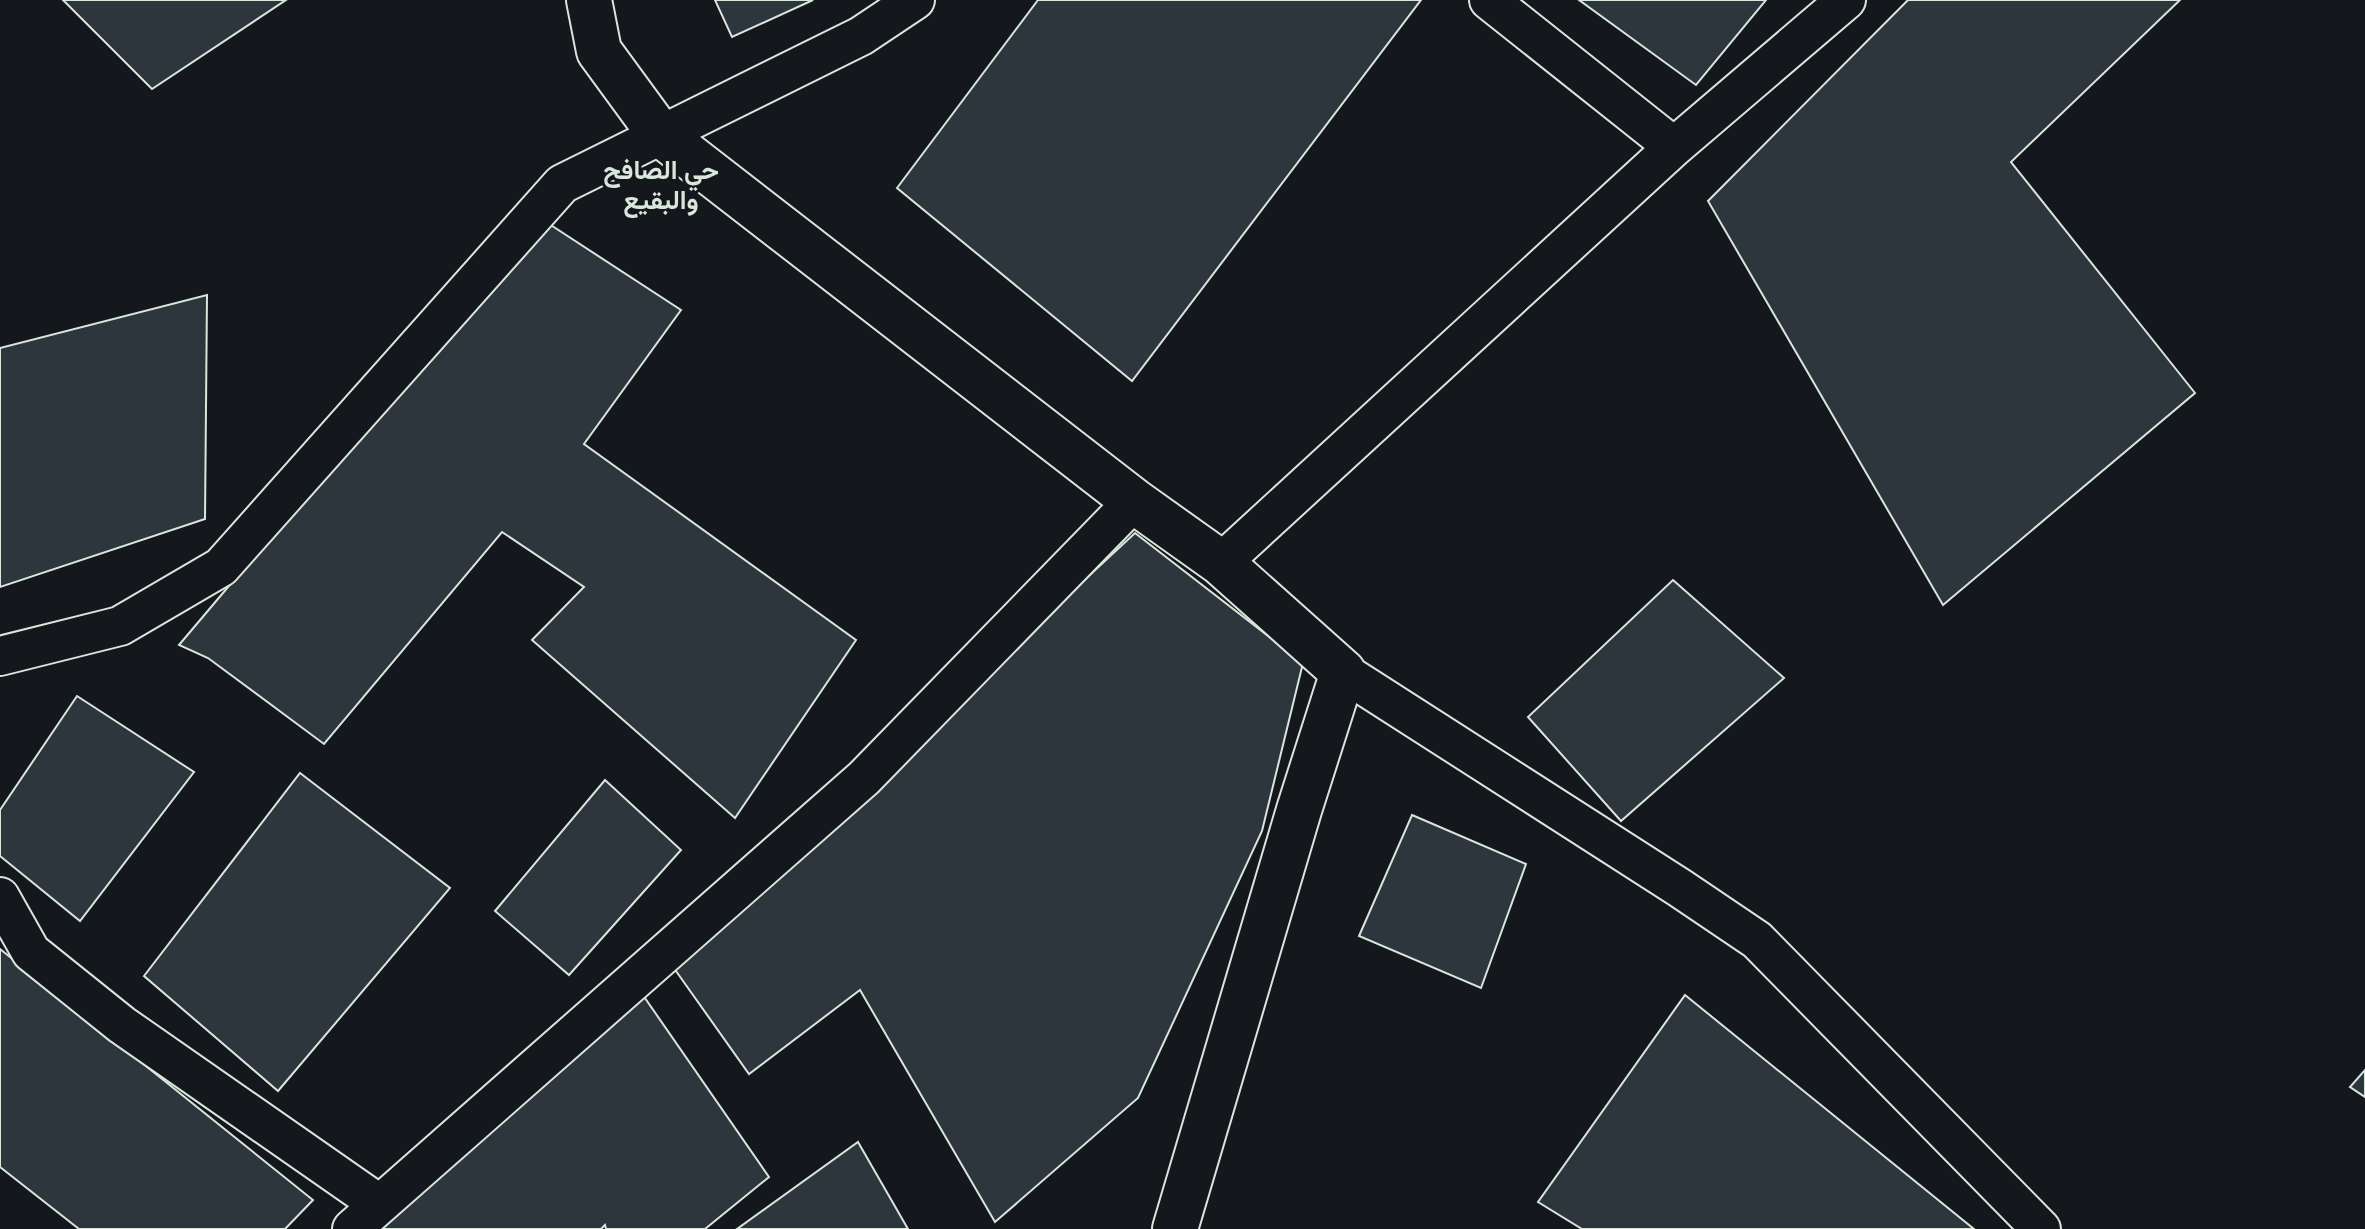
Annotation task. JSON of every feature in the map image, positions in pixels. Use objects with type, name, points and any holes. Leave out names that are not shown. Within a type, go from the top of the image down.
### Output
[{"type":"street","points":[[589,0],[599,51],[659,133],[1134,501],[1221,563],[1343,672],[1757,940],[2041,1229]]},
{"type":"street","points":[[0,656],[120,626],[221,567],[562,184],[659,133],[861,36],[915,0]]},
{"type":"street","points":[[1489,0],[1674,147]]},
{"type":"street","points":[[1221,563],[1674,147],[1846,0]]},
{"type":"street","points":[[352,1229],[864,778],[1134,501]]},
{"type":"street","points":[[1175,1229],[1343,672]]},
{"type":"street","points":[[0,897],[31,952],[122,1025],[379,1204]]},
{"type":"building","points":[[63,0],[286,0],[152,89]]},
{"type":"building","points":[[715,0],[813,0],[732,37]]},
{"type":"building","points":[[1038,0],[1421,0],[1132,381],[897,188]]},
{"type":"building","points":[[1579,0],[1766,0],[1696,85]]},
{"type":"building","points":[[1908,0],[2180,0],[2011,162],[2195,393],[1943,605],[1708,201]]},
{"type":"building","points":[[540,218],[681,310],[584,444],[856,640],[735,818],[532,640],[584,587],[502,532],[324,744],[208,658],[179,645]]},
{"type":"building","points":[[207,295],[205,519],[0,587],[0,348]]},
{"type":"building","points":[[1135,533],[1303,663],[1262,831],[1138,1098],[995,1222],[860,990],[749,1074],[671,964]]},
{"type":"building","points":[[1673,580],[1784,678],[1621,821],[1528,717]]},
{"type":"building","points":[[77,696],[194,772],[80,921],[0,856],[0,810]]},
{"type":"building","points":[[300,773],[450,888],[278,1091],[144,976]]},
{"type":"building","points":[[605,780],[681,850],[569,975],[495,911]]},
{"type":"building","points":[[1412,815],[1526,864],[1481,988],[1359,936]]},
{"type":"building","points":[[0,949],[313,1200],[285,1229],[79,1229],[0,1167]]},
{"type":"building","points":[[638,988],[769,1177],[705,1229],[606,1229],[605,1225],[601,1229],[374,1229]]},
{"type":"building","points":[[1685,995],[1974,1229],[1582,1229],[1538,1202]]},
{"type":"building","points":[[2365,1070],[2365,1097],[2350,1087]]},
{"type":"building","points":[[858,1142],[908,1229],[737,1229]]},
{"type":"district","name":"حي الصافح والبقيع","points":[[661,185]]}]
